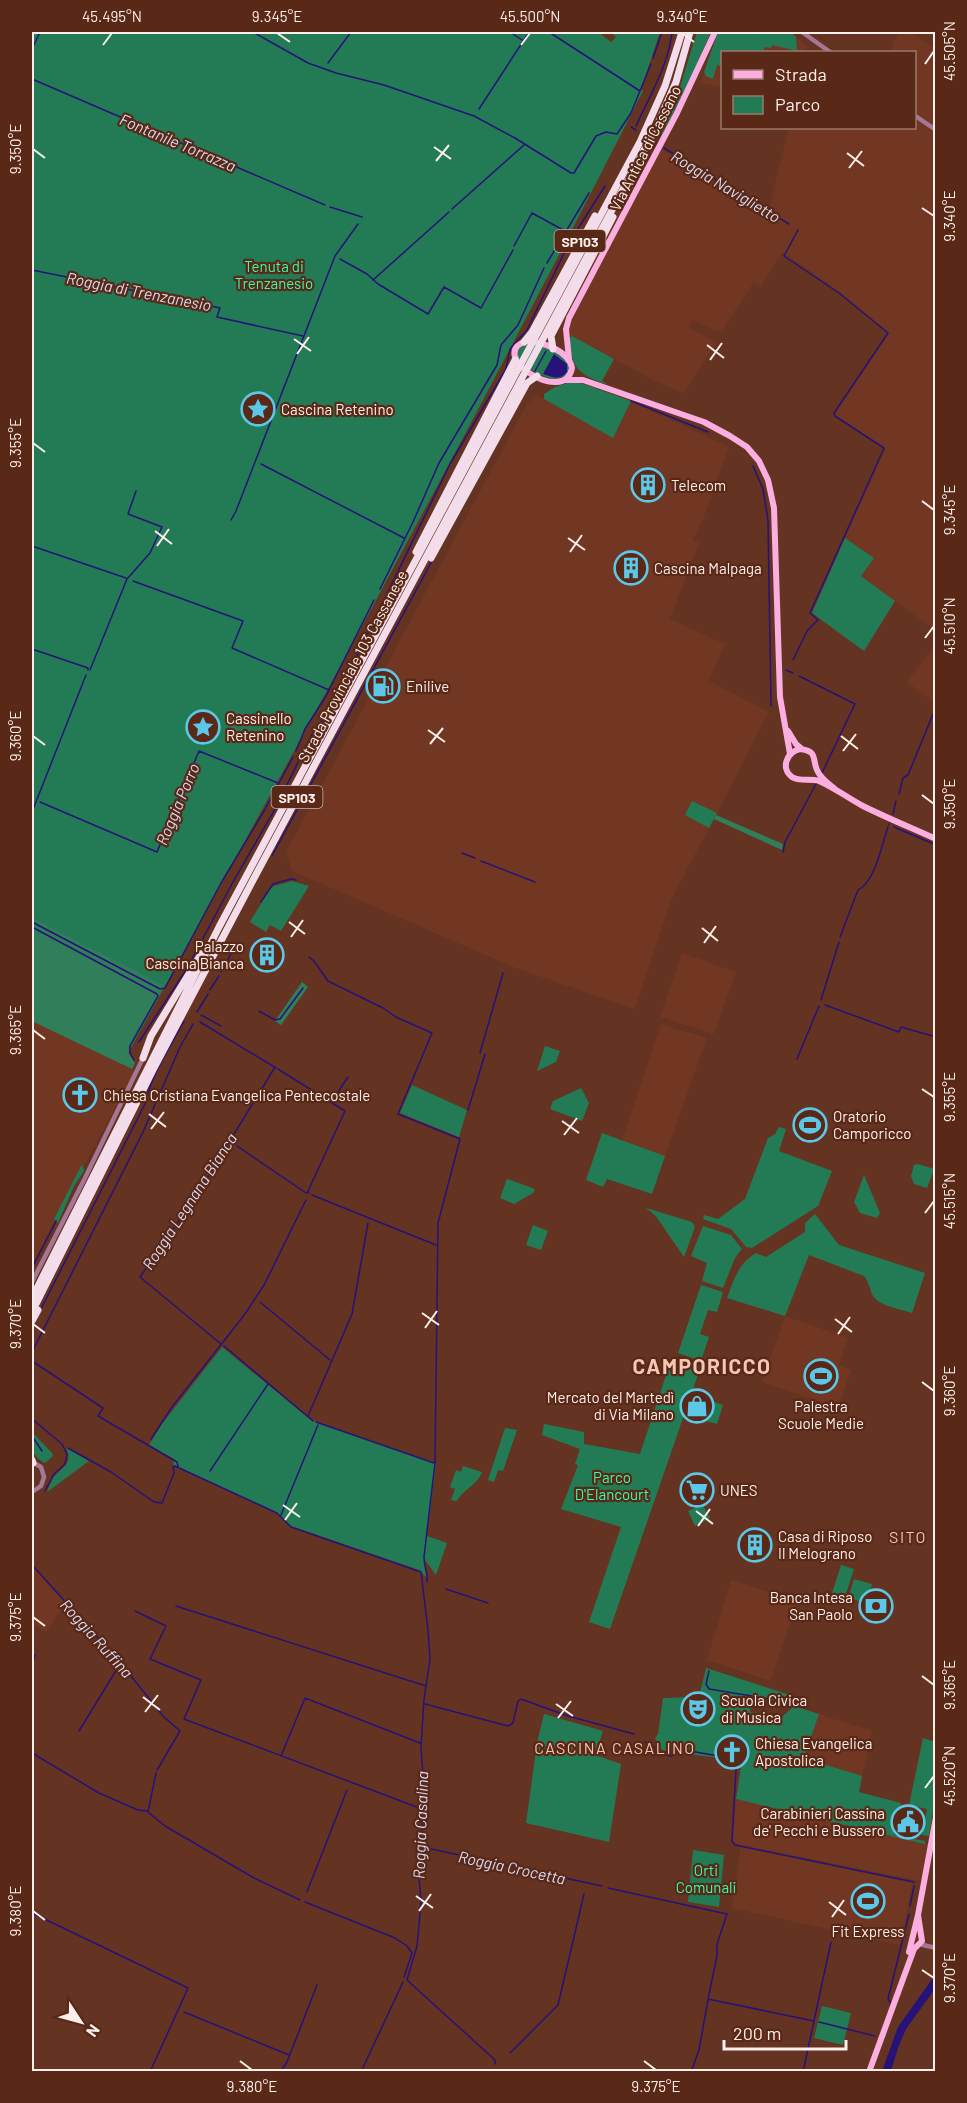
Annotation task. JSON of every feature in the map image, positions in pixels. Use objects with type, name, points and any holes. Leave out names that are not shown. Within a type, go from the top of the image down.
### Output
[{"type":"highway","name":"Strada Provinciale 103 Cassanese","points":[[643,145],[682,32]]},
{"type":"highway","name":"Strada Provinciale 103 Cassanese","points":[[32,1298],[219,927],[673,90],[690,32]]},
{"type":"highway","name":"SP103","points":[[524,342],[530,335],[575,250],[643,145]]},
{"type":"highway","name":"SP103","points":[[555,350],[551,341],[552,335],[601,242],[643,145]]},
{"type":"highway","name":"SP103","points":[[366,655],[515,360]]},
{"type":"highway","name":"SP103","points":[[377,647],[394,623],[450,524],[526,383],[537,376]]},
{"type":"highway","name":"Strada Provinciale 103 Cassanese","points":[[32,1312],[158,1060],[518,377]]},
{"type":"highway","name":"SP103","points":[[142,1058],[154,1031],[219,927]]},
{"type":"highway","name":"SP103","points":[[32,1321],[71,1237]]},
{"type":"main road","name":"Via Antica di Cassano","points":[[570,362],[566,327],[568,318],[673,120],[715,32]]},
{"type":"main road","points":[[555,350],[564,347],[567,340]]},
{"type":"main road","points":[[583,380],[570,362],[555,350],[534,342],[524,342],[516,349],[515,360],[521,367],[537,376],[556,382],[583,380],[712,426],[747,447],[759,461],[768,480],[774,508],[780,697],[790,754]]},
{"type":"main road","points":[[565,380],[571,373],[570,362]]},
{"type":"main road","points":[[783,722],[791,737],[802,749]]},
{"type":"main road","points":[[835,789],[821,777],[816,768],[814,755],[809,751],[795,750],[790,754],[786,763],[788,773],[797,779],[808,778],[835,789],[868,808],[936,839]]},
{"type":"main road","points":[[808,778],[816,768]]},
{"type":"main road","points":[[869,2072],[917,1940],[918,1915],[936,1817]]},
{"type":"street","points":[[802,32],[829,51]]},
{"type":"street","points":[[916,116],[936,130]]},
{"type":"street","name":"SP103","points":[[32,1282],[142,1058]]},
{"type":"street","points":[[32,1462],[41,1468],[44,1478],[41,1486],[32,1492]]},
{"type":"street","points":[[917,1940],[933,1947]]},
{"type":"shaded area","points":[[900,32],[912,32],[935,49],[935,630],[861,576],[874,558],[845,538],[886,449],[834,416],[889,333],[840,292],[782,252],[761,286],[754,282],[722,330],[716,331],[693,320],[689,327],[716,343],[684,393],[659,383],[564,332],[568,314],[657,146],[768,213],[789,129],[916,129],[916,51],[890,51],[894,46],[891,44]]},
{"type":"shaded area","points":[[795,35],[807,47],[805,51],[723,51]]},
{"type":"shaded area","points":[[721,53],[721,87],[699,83]]},
{"type":"shaded area","points":[[554,354],[567,364],[567,372],[559,377],[543,374]]},
{"type":"shaded area","points":[[537,395],[613,437],[631,401],[729,447],[704,517],[693,540],[699,543],[670,619],[725,644],[709,681],[769,712],[717,813],[692,801],[685,815],[709,828],[672,898],[635,1009],[518,969],[292,871],[286,852],[527,404]]},
{"type":"shaded area","points":[[935,645],[935,703],[907,682]]},
{"type":"shaded area","points":[[682,953],[736,972],[714,1034],[660,1017]]},
{"type":"shaded area","points":[[32,1019],[135,1071],[32,1264]]},
{"type":"shaded area","points":[[661,1024],[707,1038],[665,1156],[622,1140]]},
{"type":"shaded area","points":[[785,1316],[848,1338],[839,1365],[851,1370],[838,1408],[762,1382]]},
{"type":"shaded area","points":[[32,1566],[65,1603],[46,1632],[32,1624]]},
{"type":"shaded area","points":[[731,1580],[797,1601],[771,1681],[707,1660]]},
{"type":"shaded area","points":[[819,1714],[872,1731],[862,1776],[804,1758]]},
{"type":"shaded area","points":[[736,1799],[928,1844],[921,1881],[737,1844],[733,1842]]},
{"type":"shaded area","points":[[741,1847],[912,1883],[900,1945],[732,1908]]},
{"type":"shaded area","points":[[935,1975],[935,1989],[906,2029],[891,2071],[882,2071],[898,2027]]},
{"type":"green space","name":"Tenuta di Trenzanesio","points":[[32,32],[598,32],[611,42],[616,37],[611,32],[660,32],[641,89],[643,91],[517,336],[122,1064],[32,1021]]},
{"type":"green space","points":[[697,32],[711,32],[658,143],[680,87]]},
{"type":"green space","points":[[718,32],[790,32],[796,37],[797,51],[772,45],[771,48],[765,47],[763,51],[721,51],[721,66],[717,65],[713,79],[706,76],[704,72]]},
{"type":"green space","points":[[572,336],[614,359],[602,381],[608,385],[584,374],[574,364],[570,348]]},
{"type":"green space","points":[[529,344],[547,348],[562,357],[569,367],[567,375],[553,379],[523,364],[517,353],[520,348]]},
{"type":"green space","points":[[570,382],[581,383],[631,401],[613,438],[544,399],[544,394]]},
{"type":"green space","points":[[845,538],[874,558],[861,576],[895,601],[864,651],[812,613]]},
{"type":"green space","points":[[692,801],[717,813],[709,828],[685,815]]},
{"type":"green space","points":[[716,815],[783,844],[782,850],[714,819]]},
{"type":"green space","points":[[292,881],[309,886],[281,931],[270,925],[266,932],[250,922],[271,887]]},
{"type":"green space","points":[[32,918],[163,985],[128,1046],[129,1054],[135,1063],[132,1069],[32,1021]]},
{"type":"green space","points":[[302,982],[308,987],[281,1025],[275,1021]]},
{"type":"green space","points":[[545,1046],[560,1051],[556,1062],[537,1071]]},
{"type":"green space","points":[[412,1085],[467,1110],[459,1137],[400,1113]]},
{"type":"green space","points":[[581,1088],[589,1103],[582,1121],[550,1109],[553,1101]]},
{"type":"green space","name":"Oratorio Camporicco","points":[[799,1111],[827,1121],[821,1139],[793,1129]]},
{"type":"green space","points":[[779,1127],[786,1129],[779,1151],[832,1171],[818,1206],[752,1248],[746,1247],[731,1229],[703,1219],[704,1215],[718,1219],[745,1199],[768,1138],[775,1134]]},
{"type":"green space","points":[[602,1133],[665,1156],[652,1194],[607,1179],[603,1187],[586,1180]]},
{"type":"green space","points":[[82,1164],[84,1171],[74,1186],[58,1223],[54,1219]]},
{"type":"green space","points":[[914,1165],[934,1169],[927,1188],[914,1184],[911,1176]]},
{"type":"green space","points":[[864,1175],[880,1213],[877,1218],[860,1213],[854,1202]]},
{"type":"green space","points":[[507,1179],[535,1189],[533,1193],[514,1204],[500,1198]]},
{"type":"green space","points":[[646,1208],[692,1222],[695,1227],[684,1257],[655,1215]]},
{"type":"green space","points":[[815,1214],[839,1245],[925,1273],[912,1313],[890,1307],[875,1298],[864,1276],[809,1255],[785,1316],[727,1298],[737,1272],[750,1257],[756,1253],[766,1257],[805,1232],[805,1223]]},
{"type":"green space","points":[[533,1225],[548,1231],[541,1250],[526,1245]]},
{"type":"green space","points":[[703,1226],[731,1235],[742,1249],[735,1258],[723,1288],[702,1281],[707,1263],[691,1256]]},
{"type":"green space","points":[[701,1285],[723,1292],[717,1312],[708,1310],[700,1334],[709,1337],[702,1358],[698,1360],[678,1353]]},
{"type":"green space","points":[[222,1347],[311,1420],[436,1463],[427,1536],[447,1543],[436,1575],[425,1560],[426,1577],[419,1570],[291,1526],[277,1513],[173,1465],[174,1459],[149,1445],[162,1424]]},
{"type":"green space","name":"Parco D'Elancourt","points":[[672,1357],[701,1366],[610,1629],[589,1622],[621,1527],[561,1509],[578,1465],[575,1464],[580,1449],[542,1435],[544,1424],[584,1432],[584,1444],[640,1454]]},
{"type":"green space","points":[[712,1401],[723,1405],[717,1424],[706,1421]]},
{"type":"green space","points":[[505,1428],[517,1430],[503,1471],[498,1470],[494,1482],[488,1480]]},
{"type":"green space","points":[[32,1432],[52,1453],[53,1456],[45,1463],[34,1454]]},
{"type":"green space","points":[[66,1448],[89,1461],[47,1492],[53,1478],[68,1462]]},
{"type":"green space","points":[[463,1466],[482,1472],[477,1481],[457,1501],[451,1500],[455,1489],[450,1487],[456,1470],[461,1472]]},
{"type":"green space","points":[[702,1504],[710,1518],[695,1526],[688,1511]]},
{"type":"green space","points":[[841,1565],[854,1569],[845,1597],[832,1593]]},
{"type":"green space","points":[[854,1579],[872,1584],[866,1603],[848,1598]]},
{"type":"green space","points":[[706,1668],[787,1694],[785,1702],[753,1697],[750,1712],[782,1717],[794,1706],[819,1714],[804,1758],[862,1776],[859,1792],[901,1803],[894,1835],[925,1841],[925,1844],[736,1799],[741,1767],[739,1760],[668,1752],[660,1749],[655,1738],[658,1734],[663,1698],[699,1697]]},
{"type":"green space","points":[[544,1714],[603,1731],[595,1755],[621,1764],[609,1842],[526,1823],[537,1743]]},
{"type":"green space","points":[[923,1738],[935,1742],[935,1798],[929,1836],[922,1835],[927,1809],[909,1805]]},
{"type":"green space","name":"Orti Comunali","points":[[693,1850],[724,1855],[719,1907],[688,1902]]},
{"type":"green space","points":[[822,2006],[851,2013],[843,2045],[814,2038]]},
{"type":"waterway","points":[[32,49],[40,32]]},
{"type":"waterway","points":[[253,32],[308,63],[336,73],[384,85],[474,116],[515,138],[571,173],[574,173],[596,136],[606,132],[617,134],[631,113],[651,64]]},
{"type":"waterway","points":[[328,63],[351,32]]},
{"type":"waterway","points":[[510,32],[522,40]]},
{"type":"waterway","points":[[479,109],[529,32]]},
{"type":"waterway","name":"Roggia Naviglietto","points":[[549,32],[640,91]]},
{"type":"waterway","points":[[653,58],[662,32]]},
{"type":"waterway","points":[[636,126],[663,68],[672,32]]},
{"type":"waterway","name":"Fontanile Torrazza","points":[[32,79],[325,205]]},
{"type":"waterway","name":"Roggia Naviglietto","points":[[631,127],[636,130]]},
{"type":"waterway","points":[[452,209],[524,145]]},
{"type":"waterway","name":"Roggia Naviglietto","points":[[664,148],[789,224]]},
{"type":"waterway","points":[[139,1042],[186,970],[275,809],[311,736],[324,718],[354,662],[450,464],[506,369],[510,349],[527,330],[569,243],[605,186]]},
{"type":"waterway","points":[[547,263],[589,193]]},
{"type":"waterway","name":"Fontanile Torrazza","points":[[330,207],[362,217]]},
{"type":"waterway","points":[[373,280],[449,212]]},
{"type":"waterway","points":[[514,246],[532,213],[565,231]]},
{"type":"waterway","points":[[231,520],[335,256],[358,224]]},
{"type":"waterway","name":"Roggia Naviglietto","points":[[793,660],[807,631],[818,620],[810,613],[884,448],[835,416],[834,413],[888,333],[839,293],[784,256],[798,230]]},
{"type":"waterway","points":[[340,259],[428,314],[444,287],[481,308],[513,250]]},
{"type":"waterway","points":[[380,589],[439,463],[497,365],[501,345],[518,325],[544,268]]},
{"type":"waterway","name":"Roggia di Trenzanesio","points":[[32,270],[220,308],[217,317],[303,336]]},
{"type":"waterway","points":[[535,371],[546,351]]},
{"type":"waterway","points":[[631,401],[708,432]]},
{"type":"waterway","points":[[261,464],[404,538]]},
{"type":"waterway","points":[[753,466],[763,489],[768,520],[771,706]]},
{"type":"waterway","points":[[90,670],[127,579],[150,553],[162,527],[128,514],[136,491]]},
{"type":"waterway","points":[[32,546],[126,578]]},
{"type":"waterway","points":[[272,856],[432,561]]},
{"type":"waterway","points":[[133,581],[243,621],[232,648],[329,690]]},
{"type":"waterway","points":[[296,751],[305,729],[326,696],[374,600]]},
{"type":"waterway","points":[[32,649],[88,668],[88,670]]},
{"type":"waterway","points":[[786,670],[793,673]]},
{"type":"waterway","points":[[32,812],[86,675]]},
{"type":"waterway","points":[[799,676],[855,704],[822,773]]},
{"type":"waterway","points":[[899,794],[903,778],[908,775],[936,707]]},
{"type":"waterway","name":"Roggia Porro","points":[[40,802],[157,852],[199,751],[278,783]]},
{"type":"waterway","points":[[32,922],[160,989],[165,988],[221,883],[293,757]]},
{"type":"waterway","points":[[783,852],[785,842],[816,784]]},
{"type":"waterway","points":[[893,814],[896,801]]},
{"type":"waterway","points":[[840,937],[858,890],[864,886],[873,871],[888,827]]},
{"type":"waterway","points":[[894,827],[936,845]]},
{"type":"waterway","name":"Roggia Porro","points":[[462,853],[475,858]]},
{"type":"waterway","name":"Roggia Porro","points":[[481,861],[535,882]]},
{"type":"waterway","points":[[261,902],[273,884],[291,879],[296,880]]},
{"type":"waterway","points":[[32,927],[157,994],[158,996],[130,1046],[130,1053],[134,1060]]},
{"type":"waterway","points":[[821,1000],[839,942]]},
{"type":"waterway","points":[[221,972],[237,943]]},
{"type":"waterway","name":"Roggia Legnana Bianca","points":[[309,957],[328,981],[432,1033],[398,1114],[460,1139],[438,1223],[435,1463],[424,1557],[427,1582]]},
{"type":"waterway","name":"Roggia Legnana Bianca","points":[[480,1053],[503,973]]},
{"type":"waterway","points":[[210,990],[219,976]]},
{"type":"waterway","points":[[259,1011],[275,1020],[280,1019],[303,988]]},
{"type":"waterway","points":[[197,1012],[208,994]]},
{"type":"waterway","points":[[825,1005],[899,1032],[901,1027],[936,1037]]},
{"type":"waterway","points":[[797,1059],[819,1006]]},
{"type":"waterway","points":[[201,1015],[221,1026]]},
{"type":"waterway","points":[[41,1309],[145,1104],[156,1072],[184,1021]]},
{"type":"waterway","name":"Roggia Legnana Bianca","points":[[200,1022],[276,1068]]},
{"type":"waterway","points":[[32,1352],[143,1132],[180,1047],[193,1024]]},
{"type":"waterway","name":"Roggia Legnana Bianca","points":[[468,1110],[485,1054]]},
{"type":"waterway","name":"Roggia Legnana Bianca","points":[[221,1344],[140,1277],[200,1190],[275,1067]]},
{"type":"waterway","name":"Roggia Legnana Bianca","points":[[278,1069],[345,1111],[309,1193]]},
{"type":"waterway","points":[[334,1098],[348,1077]]},
{"type":"waterway","points":[[237,1146],[306,1193],[308,1192]]},
{"type":"waterway","name":"Roggia Legnana Bianca","points":[[312,1195],[436,1245]]},
{"type":"waterway","name":"Roggia Legnana Bianca","points":[[151,1439],[172,1407],[245,1314],[264,1285],[306,1200]]},
{"type":"waterway","points":[[32,1268],[56,1221]]},
{"type":"waterway","name":"Roggia Legnana Bianca","points":[[308,1416],[352,1314],[368,1223]]},
{"type":"waterway","name":"Roggia Legnana Bianca","points":[[260,1302],[330,1360]]},
{"type":"waterway","points":[[32,1329],[35,1322]]},
{"type":"waterway","name":"Roggia Legnana Bianca","points":[[224,1346],[313,1421]]},
{"type":"waterway","points":[[32,1361],[103,1408],[98,1416],[177,1462],[178,1466]]},
{"type":"waterway","name":"Roggia Legnana Bianca","points":[[210,1471],[268,1384]]},
{"type":"waterway","points":[[32,1419],[62,1444],[67,1454],[65,1464],[54,1474],[45,1491]]},
{"type":"waterway","name":"Roggia Legnana Bianca","points":[[316,1422],[434,1463]]},
{"type":"waterway","points":[[281,1515],[318,1425]]},
{"type":"waterway","points":[[32,1436],[42,1451]]},
{"type":"waterway","name":"Roggia Casalina","points":[[68,1448],[111,1472],[154,1502],[162,1503],[175,1466],[277,1513],[291,1527],[421,1572],[430,1660],[424,1699],[421,1747],[424,1790],[419,1877],[421,1902],[417,1946],[407,1980],[495,2060],[495,2064]]},
{"type":"waterway","name":"Roggia Ruffina","points":[[32,1565],[119,1661],[163,1716],[180,1731],[157,1770]]},
{"type":"waterway","name":"Roggia Legnana Bianca","points":[[446,1589],[488,1603]]},
{"type":"waterway","points":[[176,1606],[426,1686]]},
{"type":"waterway","name":"Roggia Casalina","points":[[135,1611],[166,1626],[150,1659],[201,1680],[184,1719],[422,1809]]},
{"type":"waterway","points":[[32,1665],[35,1655]]},
{"type":"waterway","points":[[79,1731],[120,1664]]},
{"type":"waterway","name":"Roggia Legnana Bianca","points":[[709,1671],[706,1684],[709,1689],[770,1699]]},
{"type":"waterway","points":[[281,1756],[305,1698],[420,1743]]},
{"type":"waterway","points":[[425,1704],[508,1726],[513,1723],[518,1701],[521,1699],[568,1716],[634,1734]]},
{"type":"waterway","points":[[645,1742],[669,1756],[672,1756],[678,1749],[736,1759],[737,1763]]},
{"type":"waterway","points":[[32,1753],[99,1793],[138,1810],[147,1811]]},
{"type":"waterway","points":[[736,1770],[732,1841],[735,1845],[914,1882]]},
{"type":"waterway","name":"Roggia Ruffina","points":[[156,1773],[148,1812],[165,1826],[254,1878],[300,1900]]},
{"type":"waterway","points":[[307,1892],[347,1790]]},
{"type":"waterway","name":"Roggia Crocetta","points":[[422,1847],[602,1886]]},
{"type":"waterway","points":[[910,1906],[914,1886]]},
{"type":"waterway","name":"Roggia Crocetta","points":[[608,1888],[727,1914],[717,1944],[717,1956],[708,1999],[814,2021]]},
{"type":"waterway","points":[[510,2053],[558,2005],[584,1894]]},
{"type":"waterway","name":"Roggia Ruffina","points":[[305,1902],[395,1938],[407,1946],[412,1953],[404,1977]]},
{"type":"waterway","points":[[32,1913],[188,1988],[150,2072]]},
{"type":"waterway","points":[[891,2003],[888,1999],[909,1914]]},
{"type":"waterway","points":[[803,2072],[831,1942]]},
{"type":"waterway","name":"Roggia Ruffina","points":[[361,2072],[403,1982]]},
{"type":"waterway","points":[[280,2072],[287,2062],[317,1985]]},
{"type":"waterway","points":[[691,2072],[699,2050],[708,2000]]},
{"type":"waterway","points":[[184,2012],[289,2055]]},
{"type":"waterway","name":"Roggia Crocetta","points":[[819,2022],[875,2036]]},
{"type":"place","name":"Cascina Retenino","points":[[258,409]]},
{"type":"place","name":"Telecom","points":[[648,485]]},
{"type":"place","name":"Cascina Malpaga","points":[[631,568]]},
{"type":"place","name":"Enilive","points":[[383,686]]},
{"type":"place","name":"Cassinello Retenino","points":[[203,727]]},
{"type":"place","name":"Palazzo Cascina Bianca","points":[[267,955]]},
{"type":"place","name":"Chiesa Cristiana Evangelica Pentecostale","points":[[80,1095]]},
{"type":"place","name":"Oratorio Camporicco","points":[[810,1125]]},
{"type":"place","name":"Palestra Scuole Medie","points":[[821,1376]]},
{"type":"place","name":"Mercato del Martedì di Via Milano","points":[[697,1406]]},
{"type":"place","name":"UNES","points":[[697,1490]]},
{"type":"place","name":"Casa di Riposo Il Melograno","points":[[755,1545]]},
{"type":"place","name":"Banca Intesa San Paolo","points":[[876,1606]]},
{"type":"place","name":"Scuola Civica di Musica","points":[[698,1709]]},
{"type":"place","name":"Chiesa Evangelica Apostolica","points":[[732,1752]]},
{"type":"place","name":"Carabinieri Cassina de' Pecchi e Bussero","points":[[908,1822]]},
{"type":"place","name":"Fit Express","points":[[868,1901]]},
{"type":"district","name":"CAMPORICCO","points":[[702,1365]]},
{"type":"district","name":"SITO","points":[[908,1536]]},
{"type":"district","name":"CASCINA CASALINO","points":[[615,1747]]}]
